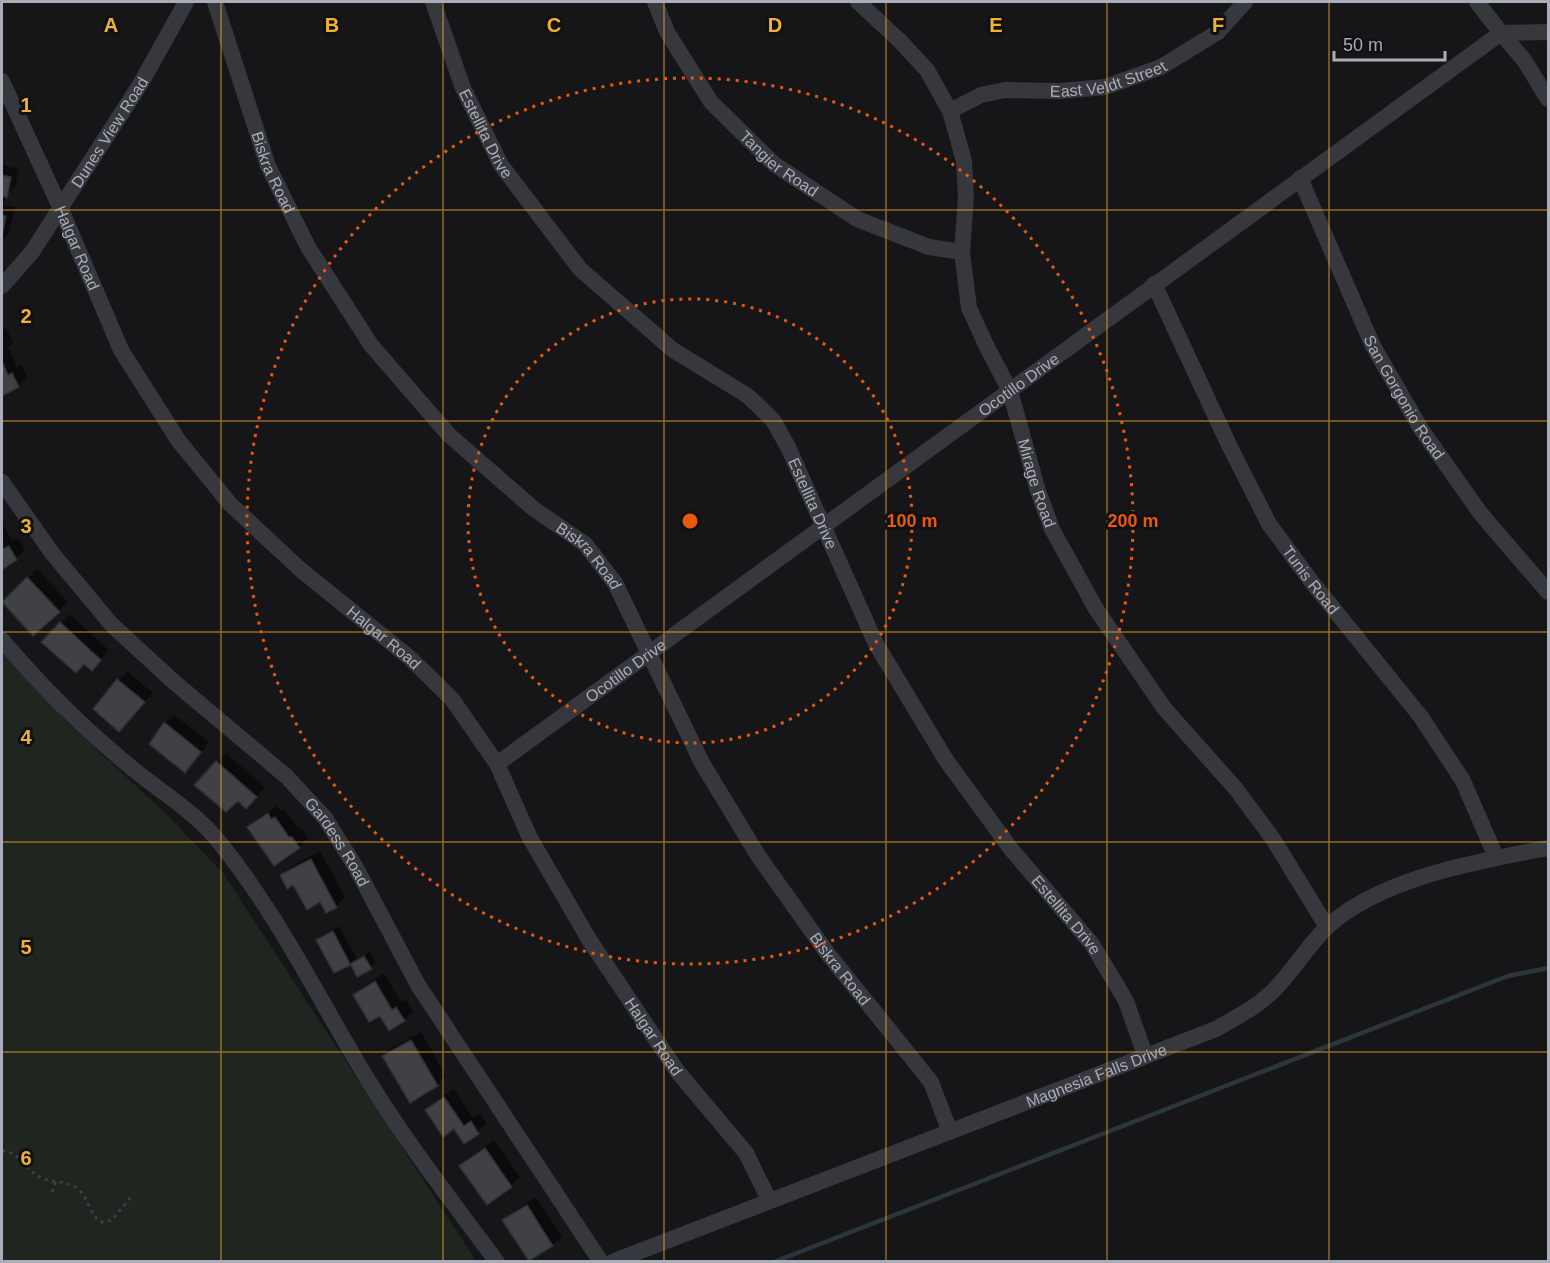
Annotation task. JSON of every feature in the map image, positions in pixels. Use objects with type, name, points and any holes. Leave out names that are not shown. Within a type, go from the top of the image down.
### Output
[{"type":"street","name":"Dunes View Road","points":[[2,286],[32,252],[141,83],[186,2]]},
{"type":"street","name":"Biskra Road","points":[[216,2],[268,166],[308,246],[370,345],[449,435],[534,509],[585,544],[615,583],[702,763],[759,857],[828,954],[931,1082],[950,1132]]},
{"type":"street","name":"Estellita Drive","points":[[433,2],[463,88],[501,165],[580,269],[673,350],[747,396],[773,420],[788,447],[876,644],[946,760],[1011,849],[1092,944],[1126,1001],[1145,1055]]},
{"type":"street","name":"Tangier Road","points":[[655,2],[667,32],[711,102],[774,164],[857,219],[929,247],[962,252]]},
{"type":"street","name":"Mirage Road","points":[[858,2],[927,70],[950,111],[964,161],[966,197],[962,252],[969,308],[1010,391],[1038,491],[1052,529],[1096,609],[1164,708],[1236,789],[1273,839],[1327,927]]},
{"type":"street","name":"East Veldt Street","points":[[950,111],[981,95],[1005,90],[1060,91],[1105,87],[1161,67],[1218,32],[1245,2]]},
{"type":"street","points":[[1477,2],[1524,60],[1548,99]]},
{"type":"street","points":[[1501,33],[1548,32]]},
{"type":"street","name":"Ocotillo Drive","points":[[497,764],[1501,33]]},
{"type":"street","name":"Halgar Road","points":[[2,81],[60,207],[121,350],[178,440],[230,504],[301,570],[410,658],[452,699],[497,764],[530,838],[590,941],[677,1071],[747,1153],[769,1200]]},
{"type":"street","name":"San Gorgonio Road","points":[[1300,178],[1373,346],[1421,429],[1481,514],[1548,592]]},
{"type":"street","name":"Tunis Road","points":[[1154,284],[1229,445],[1269,524],[1311,581],[1420,717],[1463,781],[1497,857]]},
{"type":"street","name":"Gardess Road","points":[[2,482],[51,553],[112,625],[174,682],[286,776],[325,818],[355,866],[418,986],[601,1262]]},
{"type":"street","points":[[2,640],[51,694],[113,753],[199,820],[220,842],[281,930],[372,1086],[408,1141],[497,1262]]},
{"type":"street","name":"Magnesia Falls Drive","points":[[612,1262],[1216,1029],[1253,1009],[1276,988],[1327,927],[1354,907],[1386,890],[1446,870],[1497,857],[1548,848]]},
{"type":"path","points":[[2,1151],[12,1153],[41,1179],[56,1181],[79,1189],[95,1218],[101,1222],[112,1220],[131,1197]]},
{"type":"path","points":[[52,1192],[56,1181]]},
{"type":"shaded area","points":[[2,650],[65,720],[165,813],[223,873],[476,1261],[2,1261]]},
{"type":"building","points":[[2,175],[11,177],[7,198],[2,196]]},
{"type":"building","points":[[2,215],[6,216],[2,237]]},
{"type":"building","points":[[2,361],[8,375],[12,373],[19,387],[2,396]]},
{"type":"building","points":[[2,546],[3,549],[9,546],[17,560],[3,569]]},
{"type":"building","points":[[27,577],[60,612],[33,636],[2,602]]},
{"type":"building","points":[[60,622],[101,660],[92,671],[84,664],[76,673],[41,642]]},
{"type":"building","points":[[117,679],[145,702],[119,732],[93,709]]},
{"type":"building","points":[[164,722],[201,752],[185,773],[149,744]]},
{"type":"building","points":[[216,761],[257,797],[246,809],[238,801],[226,812],[194,785]]},
{"type":"building","points":[[268,813],[271,819],[275,817],[300,848],[274,866],[247,827]]},
{"type":"building","points":[[311,859],[337,908],[326,913],[320,902],[307,910],[293,885],[287,889],[280,875]]},
{"type":"building","points":[[333,931],[350,964],[364,956],[372,969],[357,977],[351,965],[334,973],[316,940]]},
{"type":"building","points":[[375,981],[392,1010],[396,1007],[405,1021],[389,1031],[380,1016],[369,1022],[353,995]]},
{"type":"building","points":[[411,1040],[438,1086],[410,1103],[382,1056]]},
{"type":"building","points":[[444,1097],[464,1126],[471,1121],[479,1134],[464,1144],[454,1129],[443,1137],[425,1110]]},
{"type":"building","points":[[485,1148],[512,1187],[487,1205],[459,1166]]},
{"type":"building","points":[[527,1205],[553,1246],[529,1261],[502,1220]]},
{"type":"waterway","points":[[774,1262],[1508,976],[1548,968]]}]
